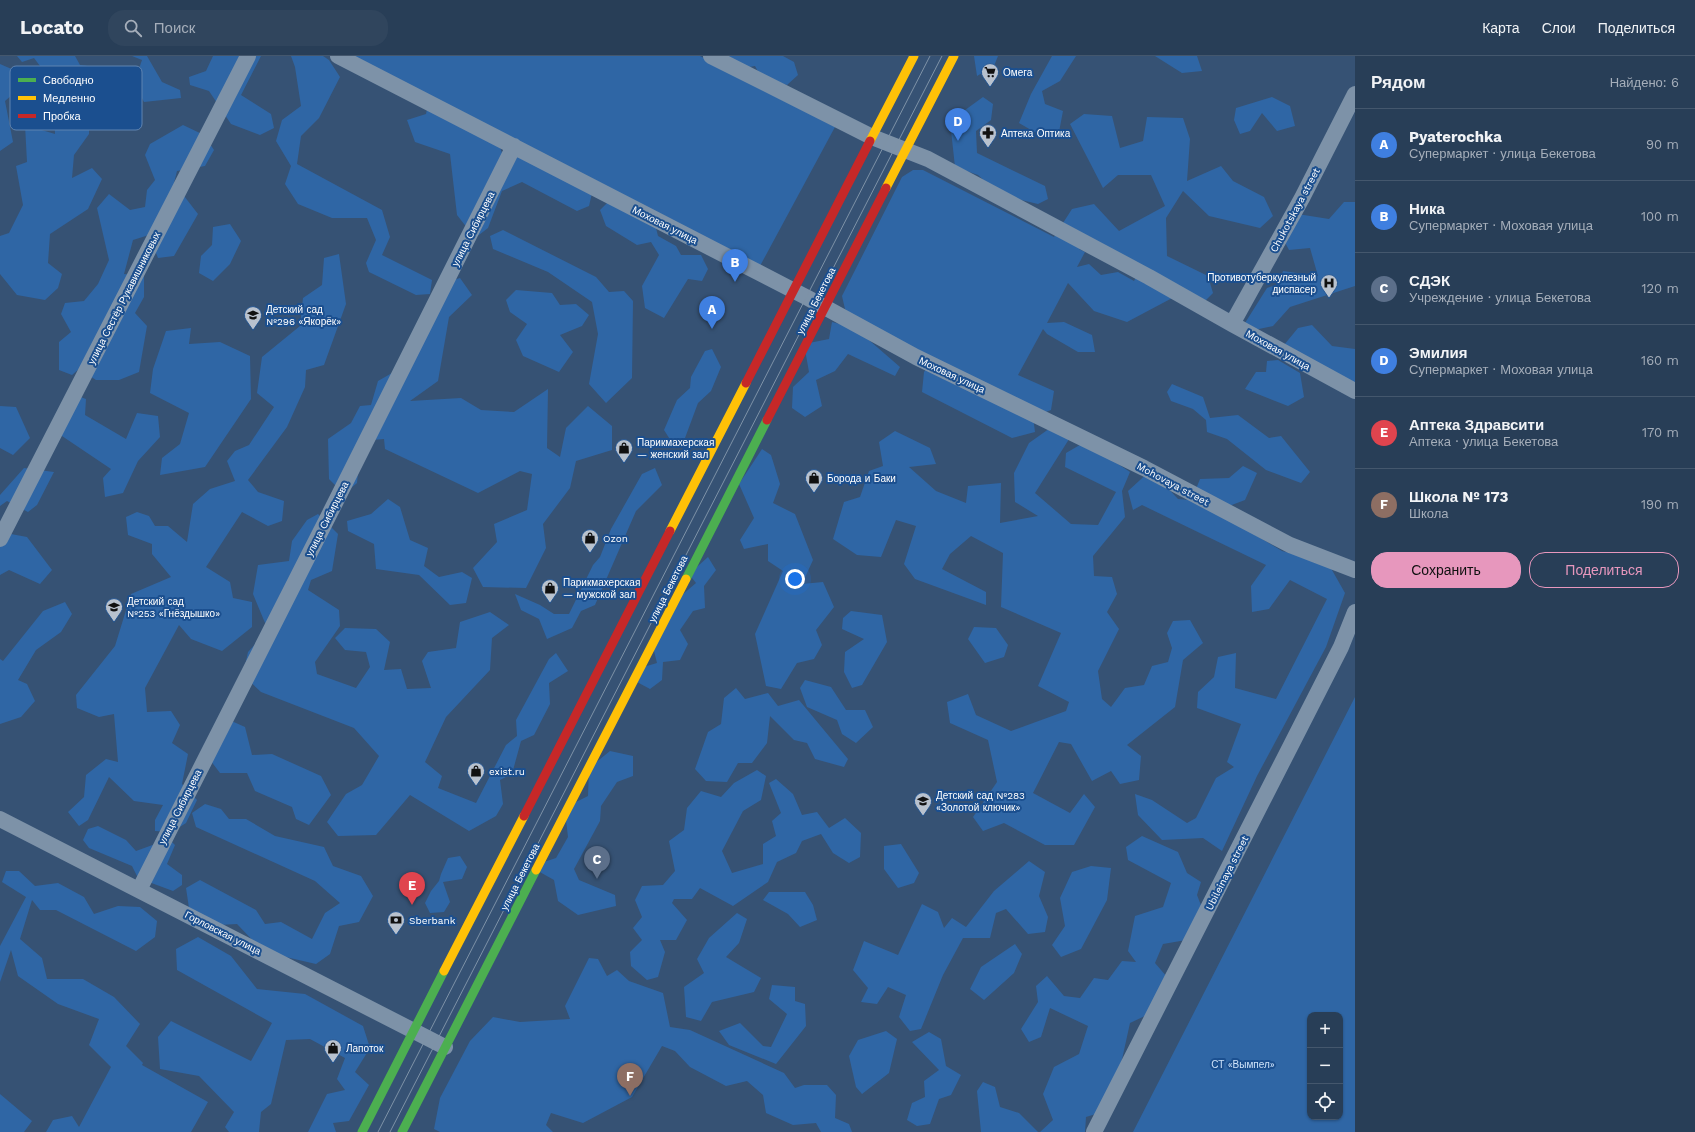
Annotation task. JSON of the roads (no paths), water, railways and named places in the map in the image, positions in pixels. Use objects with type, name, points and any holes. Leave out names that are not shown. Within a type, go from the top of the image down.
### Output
[{"type":"main road","points":[[362,1132],[914,56]]},
{"type":"main road","name":"улица Бекетова","points":[[402,1132],[954,56]]},
{"type":"street","name":"улица Сестёр Рукавишниковых","points":[[0,539],[248,56]]},
{"type":"street","name":"Моховая улица","points":[[338,56],[793,290],[916,357],[1144,468],[1290,545],[1355,570]]},
{"type":"street","name":"Моховая улица","points":[[711,56],[872,137],[928,159],[1149,277],[1355,391]]},
{"type":"street","name":"Chukotskaya street","points":[[1232,324],[1302,198],[1355,94]]},
{"type":"street","name":"улица Сибирцева","points":[[139,890],[330,515],[514,146]]},
{"type":"street","name":"Ubileinaya street","points":[[1094,1132],[1338,654],[1355,612]]},
{"type":"street","name":"Горловская улица","points":[[0,820],[445,1047]]},
{"type":"tram line","points":[[378,1132],[930,56]]},
{"type":"tram line","points":[[390,1132],[942,56]]},
{"type":"place","name":"Омега","points":[[990,87]]},
{"type":"place","name":"Эмилия","points":[[958,141]]},
{"type":"place","name":"Аптека Оптика","points":[[988,148]]},
{"type":"place","name":"Ника","points":[[735,282]]},
{"type":"place","name":"Противотуберкулезный диспасер","points":[[1329,298]]},
{"type":"place","name":"Pyaterochka","points":[[712,329]]},
{"type":"place","name":"Детский сад №296 «Якорёк»","points":[[253,330]]},
{"type":"place","name":"Парикмахерская — женский зал","points":[[624,463]]},
{"type":"place","name":"Борода и Баки","points":[[814,493]]},
{"type":"place","name":"Ozon","points":[[590,553]]},
{"type":"place","name":"Парикмахерская — мужской зал","points":[[550,603]]},
{"type":"place","name":"Детский сад №253 «Гнёздышко»","points":[[114,622]]},
{"type":"place","name":"exist.ru","points":[[476,786]]},
{"type":"place","name":"Детский сад №283 «Золотой ключик»","points":[[923,816]]},
{"type":"place","name":"СДЭК","points":[[597,879]]},
{"type":"place","name":"Аптека Здравсити","points":[[412,905]]},
{"type":"place","name":"Sberbank","points":[[396,935]]},
{"type":"place","name":"Лапоток","points":[[333,1063]]},
{"type":"place","name":"Школа № 173","points":[[630,1096]]},
{"type":"park label","name":"СТ «Вымпел»","points":[[1243,1064]]}]
